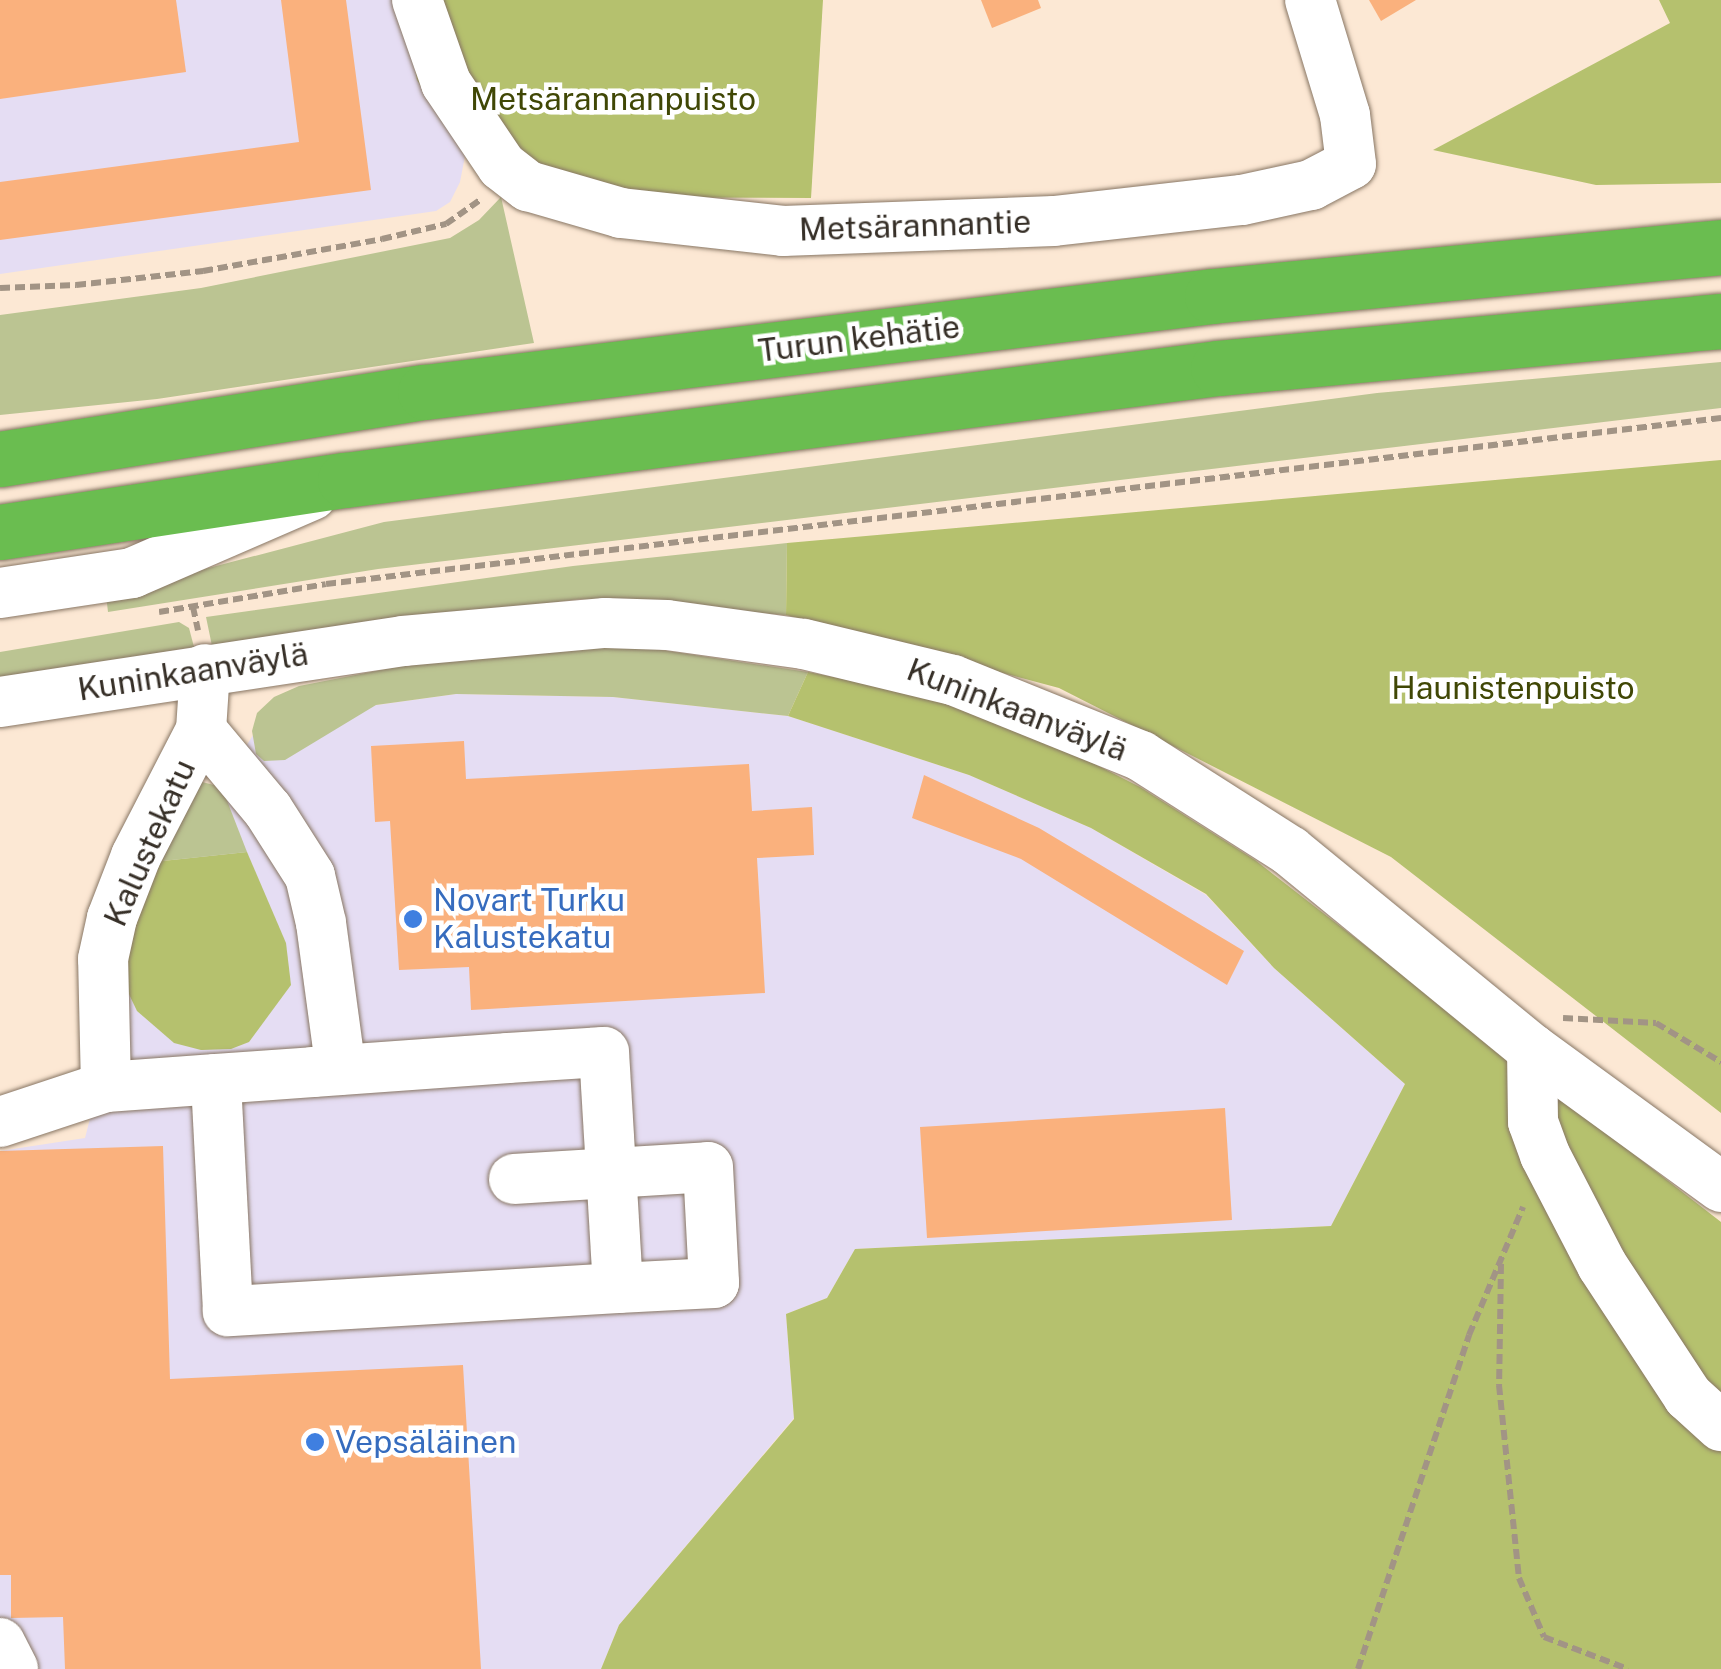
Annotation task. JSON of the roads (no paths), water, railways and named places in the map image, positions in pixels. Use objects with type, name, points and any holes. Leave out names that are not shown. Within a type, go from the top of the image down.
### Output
[{"type":"highway","name":"Turun kehätie","points":[[0,460],[464,387],[1212,296],[1721,247]]},
{"type":"highway","points":[[0,532],[345,480],[1218,368],[1721,322]]},
{"type":"street","name":"Metsärannantie","points":[[417,0],[438,70],[502,166],[528,186],[622,213],[783,231],[1054,221],[1242,200],[1310,185],[1351,164],[1345,115],[1310,0]]},
{"type":"street","points":[[0,594],[132,573],[345,480]]},
{"type":"street","name":"Kuninkaanväylä","points":[[0,702],[205,669],[522,627],[605,623],[667,625],[804,644],[953,680],[1141,756],[1205,796],[1544,1033],[1721,1186]]},
{"type":"street","name":"Kalustekatu","points":[[106,1087],[103,960],[112,918],[136,856],[201,730],[205,669]]},
{"type":"street","points":[[201,730],[268,810],[310,876],[341,1070]]},
{"type":"street","points":[[1544,1033],[1532,1122],[1544,1155],[1602,1264],[1688,1396],[1721,1426]]},
{"type":"street","points":[[0,1122],[106,1087],[604,1052],[618,1288]]},
{"type":"street","points":[[216,1079],[228,1311],[714,1283],[708,1166],[514,1179]]},
{"type":"street","points":[[0,1643],[13,1669]]},
{"type":"place","name":"Novart Turku Kalustekatu","points":[[413,919]]},
{"type":"place","name":"Vepsäläinen","points":[[315,1442]]},
{"type":"park label","name":"Metsärannanpuisto","points":[[613,99]]},
{"type":"park label","name":"Haunistenpuisto","points":[[1513,688]]}]
